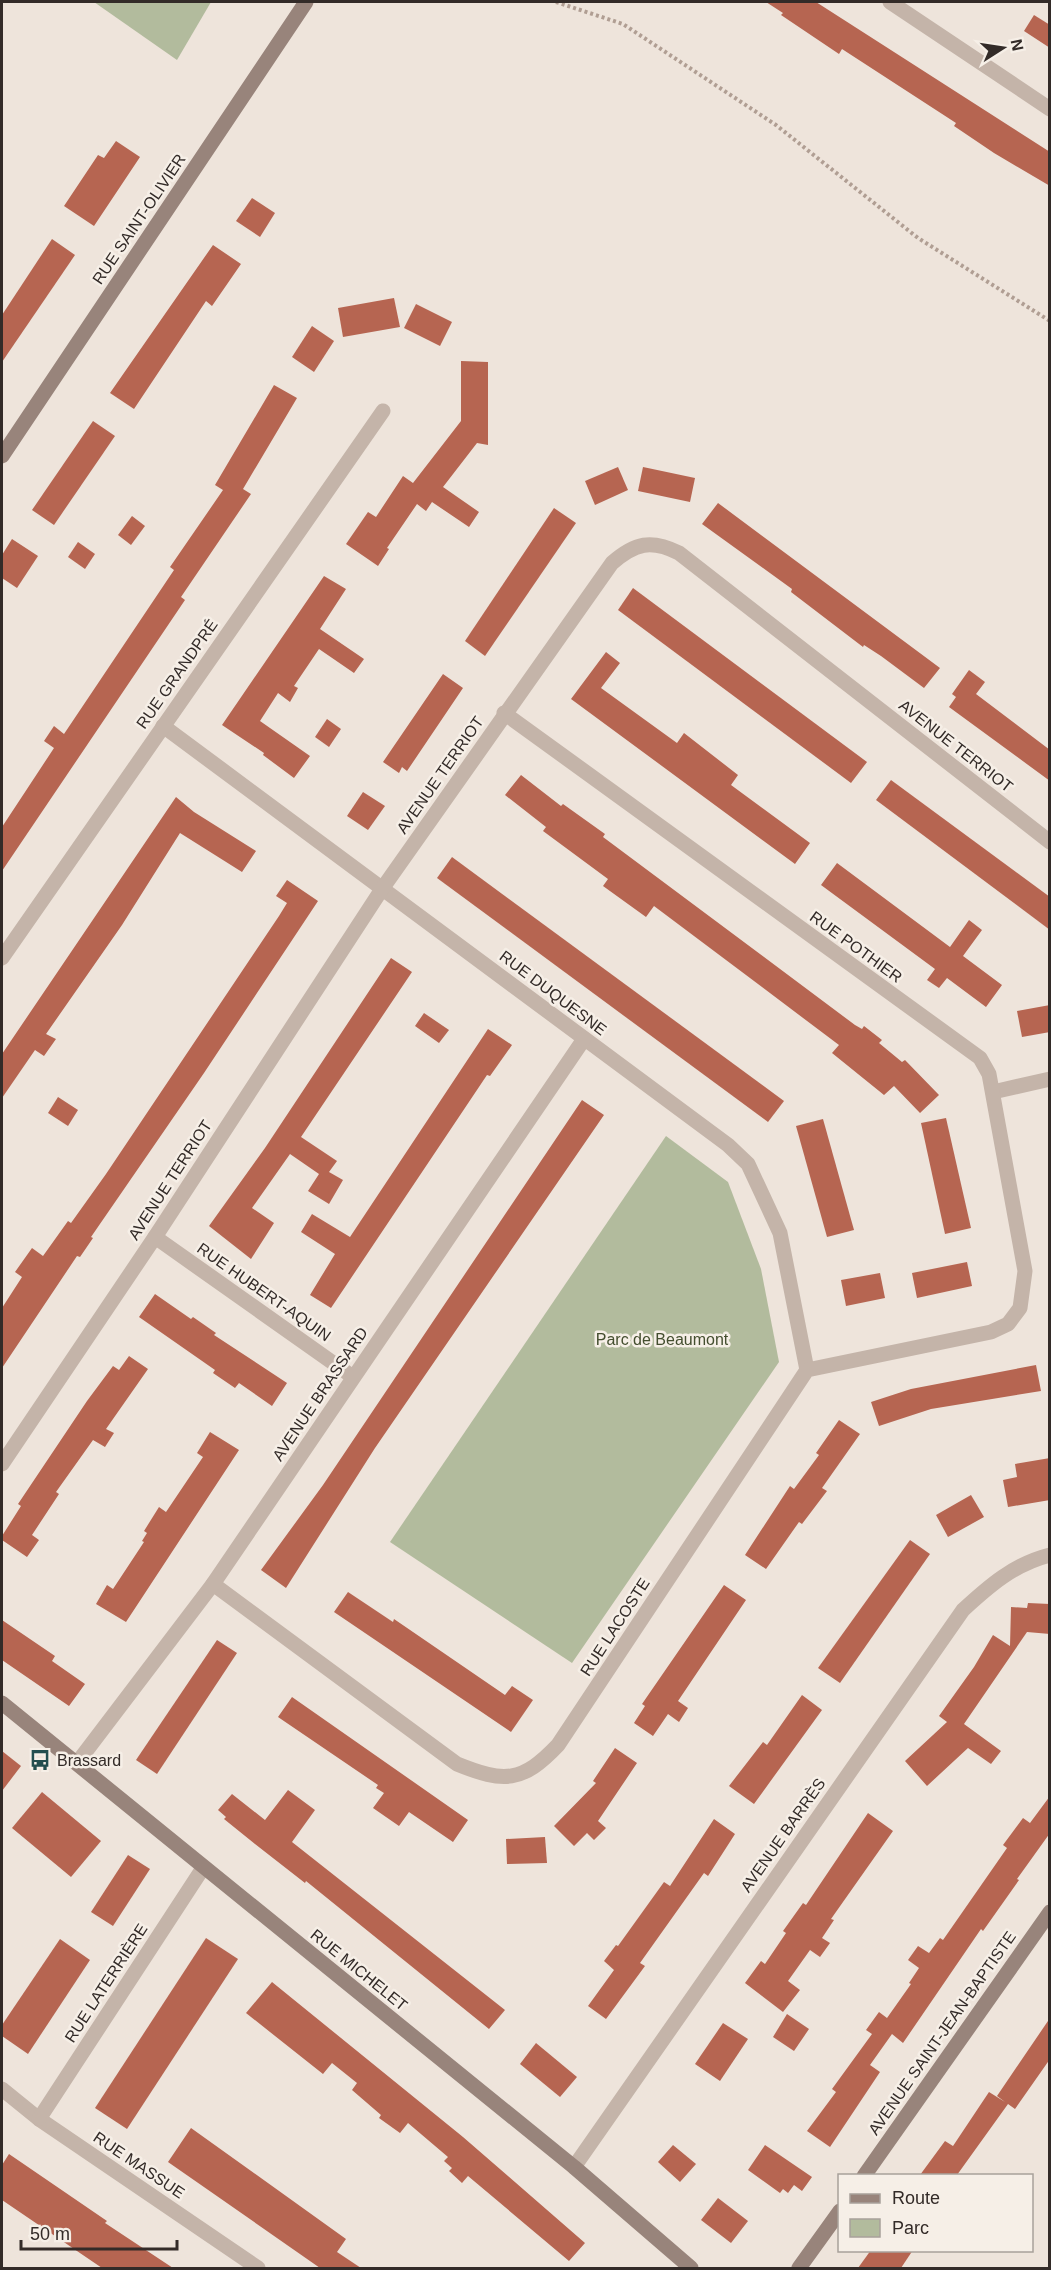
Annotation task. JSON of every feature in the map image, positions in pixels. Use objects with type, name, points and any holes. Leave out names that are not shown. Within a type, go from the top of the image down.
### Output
[{"type":"street","name":"RUE SAINT-OLIVIER","points":[[2,456],[306,2]]},
{"type":"street","points":[[890,2],[1050,109]]},
{"type":"street","name":"RUE GRANDPRÉ","points":[[2,958],[383,411]]},
{"type":"street","name":"AVENUE TERRIOT","points":[[2,1464],[155,1237],[382,889],[504,713],[612,563],[626,550],[644,545],[662,544],[679,553],[1050,842]]},
{"type":"street","name":"RUE POTHIER","points":[[504,713],[980,1058],[989,1074],[1025,1271],[1024,1292],[1020,1308],[1008,1324],[991,1332],[807,1370]]},
{"type":"street","name":"RUE DUQUESNE","points":[[163,726],[728,1145],[748,1164],[780,1233],[807,1370]]},
{"type":"street","name":"AVENUE BRASSARD","points":[[77,1763],[213,1584],[584,1039]]},
{"type":"street","points":[[993,1092],[1050,1079]]},
{"type":"street","name":"RUE HUBERT-AQUIN","points":[[155,1237],[353,1377]]},
{"type":"street","name":"RUE LACOSTE","points":[[213,1584],[457,1764],[490,1777],[513,1776],[531,1770],[558,1745],[807,1370]]},
{"type":"street","name":"AVENUE BARRÈS","points":[[574,2167],[963,1610],[994,1582],[1027,1560],[1050,1555]]},
{"type":"street","name":"RUE MICHELET","points":[[2,1703],[574,2167],[691,2268]]},
{"type":"street","name":"RUE LATERRIÈRE","points":[[39,2119],[203,1868]]},
{"type":"street","name":"AVENUE SAINT-JEAN-BAPTISTE","points":[[865,2174],[1050,1912]]},
{"type":"street","name":"RUE MASSUE","points":[[2,2089],[39,2119],[258,2268]]},
{"type":"street","points":[[799,2268],[838,2214]]},
{"type":"path","points":[[556,2],[623,24],[776,125],[918,238],[1050,321]]},
{"type":"green space","points":[[94,2],[211,2],[177,60]]},
{"type":"green space","name":"Parc de Beaumont","points":[[666,1136],[728,1182],[761,1269],[779,1362],[572,1663],[390,1542]]},
{"type":"building","points":[[766,2],[816,2],[1050,152],[1050,186],[994,153],[954,126],[956,123],[842,49],[839,54],[781,15],[783,13]]},
{"type":"building","points":[[1034,15],[1050,25],[1050,48],[1024,31]]},
{"type":"building","points":[[116,141],[140,157],[94,226],[64,206],[98,155],[104,158]]},
{"type":"building","points":[[252,198],[275,213],[260,237],[236,221]]},
{"type":"building","points":[[52,239],[75,255],[2,362],[2,315]]},
{"type":"building","points":[[213,245],[241,264],[212,306],[206,301],[134,409],[110,393]]},
{"type":"building","points":[[394,298],[400,327],[343,337],[338,308]]},
{"type":"building","points":[[416,304],[452,322],[440,346],[404,328]]},
{"type":"building","points":[[312,326],[334,341],[314,372],[292,357]]},
{"type":"building","points":[[461,361],[488,362],[488,445],[477,443],[443,487],[479,512],[469,527],[432,502],[426,511],[417,504],[387,548],[389,549],[378,566],[346,544],[368,512],[376,517],[403,476],[413,483],[461,421]]},
{"type":"building","points":[[274,385],[297,398],[243,489],[251,494],[181,597],[185,600],[2,871],[2,827],[54,748],[44,741],[54,726],[64,734],[174,570],[170,567],[223,490],[215,485]]},
{"type":"building","points":[[93,421],[115,436],[54,525],[32,510]]},
{"type":"building","points":[[618,467],[628,490],[595,505],[585,481]]},
{"type":"building","points":[[643,467],[695,478],[690,502],[638,491]]},
{"type":"building","points":[[718,503],[940,668],[924,688],[881,656],[864,645],[863,647],[791,592],[792,589],[702,524]]},
{"type":"building","points":[[554,508],[576,523],[485,656],[465,641]]},
{"type":"building","points":[[132,516],[145,526],[131,545],[118,535]]},
{"type":"building","points":[[12,539],[38,556],[17,588],[2,578],[2,555]]},
{"type":"building","points":[[78,542],[95,554],[85,569],[68,557]]},
{"type":"building","points":[[324,576],[346,589],[320,629],[364,659],[354,673],[319,649],[294,686],[298,688],[290,702],[278,693],[260,721],[310,756],[294,778],[263,755],[264,753],[222,725]]},
{"type":"building","points":[[633,588],[867,762],[851,783],[618,610]]},
{"type":"building","points":[[606,652],[620,663],[601,688],[677,743],[684,733],[738,775],[731,785],[810,843],[795,864],[571,699]]},
{"type":"building","points":[[969,670],[985,682],[976,694],[1050,750],[1050,781],[949,707],[956,697],[952,694]]},
{"type":"building","points":[[443,674],[463,688],[407,771],[402,767],[399,773],[383,762]]},
{"type":"building","points":[[327,719],[341,729],[329,747],[315,737]]},
{"type":"building","points":[[521,775],[561,806],[563,804],[605,834],[603,837],[855,1025],[862,1029],[864,1026],[882,1040],[879,1043],[902,1062],[905,1060],[939,1095],[920,1113],[894,1086],[884,1095],[832,1053],[839,1045],[654,906],[646,917],[603,886],[608,879],[543,831],[546,827],[505,795]]},
{"type":"building","points":[[891,780],[1050,897],[1050,930],[876,800]]},
{"type":"building","points":[[363,792],[385,806],[368,830],[347,816]]},
{"type":"building","points":[[176,797],[194,812],[256,851],[242,872],[180,833],[122,925],[46,1034],[56,1039],[44,1056],[35,1050],[2,1098],[2,1054]]},
{"type":"building","points":[[452,857],[784,1101],[768,1122],[437,878]]},
{"type":"building","points":[[837,863],[950,947],[969,920],[982,930],[963,956],[1002,985],[986,1007],[947,978],[939,988],[927,980],[935,969],[821,885]]},
{"type":"building","points":[[287,880],[318,901],[204,1073],[91,1237],[93,1238],[80,1257],[77,1256],[2,1368],[2,1308],[22,1277],[15,1272],[32,1248],[43,1256],[68,1221],[71,1223],[106,1174],[279,916],[287,903],[276,896]]},
{"type":"building","points":[[391,958],[412,972],[301,1137],[337,1161],[329,1172],[343,1180],[329,1204],[308,1191],[319,1174],[290,1154],[252,1208],[274,1223],[251,1259],[209,1226],[265,1148]]},
{"type":"building","points":[[1050,1005],[1050,1032],[1022,1037],[1017,1011]]},
{"type":"building","points":[[424,1013],[449,1030],[439,1043],[415,1026]]},
{"type":"building","points":[[488,1029],[512,1045],[490,1076],[487,1075],[331,1308],[310,1295],[335,1254],[301,1232],[312,1214],[350,1237]]},
{"type":"building","points":[[58,1097],[78,1110],[68,1126],[48,1113]]},
{"type":"building","points":[[582,1100],[604,1115],[375,1448],[286,1588],[261,1570],[323,1485]]},
{"type":"building","points":[[946,1118],[971,1228],[945,1234],[921,1123]]},
{"type":"building","points":[[823,1119],[854,1230],[827,1237],[796,1126]]},
{"type":"building","points":[[967,1262],[972,1286],[917,1298],[912,1273]]},
{"type":"building","points":[[880,1273],[885,1298],[846,1306],[841,1280]]},
{"type":"building","points":[[155,1294],[191,1319],[193,1317],[216,1333],[214,1335],[287,1383],[272,1406],[239,1383],[235,1388],[213,1373],[215,1370],[139,1317]]},
{"type":"building","points":[[129,1356],[148,1369],[106,1429],[114,1433],[105,1447],[93,1440],[56,1492],[59,1494],[32,1535],[39,1540],[27,1557],[2,1540],[2,1536],[21,1506],[18,1504],[113,1366],[119,1370]]},
{"type":"building","points":[[1036,1365],[1041,1391],[931,1409],[879,1426],[871,1402],[911,1389]]},
{"type":"building","points":[[839,1420],[860,1434],[822,1488],[827,1491],[802,1524],[799,1522],[766,1569],[745,1555],[790,1486],[794,1489],[819,1455],[816,1453]]},
{"type":"building","points":[[210,1432],[239,1450],[126,1622],[96,1604],[107,1585],[113,1589],[144,1542],[142,1541],[147,1533],[144,1531],[159,1507],[166,1512],[203,1457],[197,1453]]},
{"type":"building","points":[[1050,1458],[1050,1500],[1008,1507],[1003,1480],[1017,1477],[1015,1464]]},
{"type":"building","points":[[971,1495],[984,1517],[948,1537],[936,1515]]},
{"type":"building","points":[[910,1540],[930,1554],[840,1683],[818,1668]]},
{"type":"building","points":[[724,1585],[746,1600],[678,1701],[688,1708],[679,1722],[668,1714],[653,1736],[634,1723],[645,1706],[642,1704]]},
{"type":"building","points":[[348,1592],[393,1622],[394,1619],[505,1695],[512,1686],[533,1700],[511,1732],[334,1612]]},
{"type":"building","points":[[1028,1603],[1050,1604],[1050,1634],[1027,1632],[964,1724],[1001,1751],[991,1764],[968,1748],[927,1786],[905,1761],[947,1722],[939,1716],[974,1667],[993,1635],[1010,1646],[1011,1607],[1027,1608]]},
{"type":"building","points":[[2,1620],[55,1656],[52,1661],[85,1684],[69,1706],[2,1660]]},
{"type":"building","points":[[217,1640],[237,1653],[157,1774],[136,1760]]},
{"type":"building","points":[[802,1695],[822,1710],[754,1804],[729,1786],[763,1742],[767,1745]]},
{"type":"building","points":[[292,1697],[468,1820],[453,1842],[409,1812],[399,1826],[373,1808],[384,1793],[376,1788],[378,1785],[278,1717]]},
{"type":"building","points":[[615,1748],[637,1763],[598,1821],[606,1828],[594,1840],[587,1833],[574,1846],[554,1826],[596,1783],[593,1781]]},
{"type":"building","points":[[2,1751],[21,1766],[2,1791]]},
{"type":"building","points":[[288,1790],[315,1810],[292,1842],[505,2010],[489,2029],[306,1881],[305,1883],[224,1819],[226,1817],[218,1810],[232,1794],[265,1820]]},
{"type":"building","points":[[42,1792],[101,1841],[71,1877],[12,1828]]},
{"type":"building","points":[[1050,1796],[1050,1833],[903,2043],[892,2034],[870,2065],[880,2072],[830,2147],[807,2131],[836,2092],[832,2089],[872,2034],[866,2030],[879,2012],[887,2018],[911,1984],[909,1983],[919,1968],[908,1960],[918,1946],[929,1953],[940,1938],[943,1940],[1007,1848],[1003,1845],[1023,1818],[1030,1823]]},
{"type":"building","points":[[868,1813],[893,1831],[831,1919],[834,1920],[822,1938],[830,1943],[820,1957],[810,1950],[788,1981],[800,1990],[783,2012],[745,1983],[761,1961],[765,1964],[786,1933],[783,1931],[803,1903],[806,1905]]},
{"type":"building","points":[[714,1819],[735,1834],[708,1876],[704,1873],[640,1963],[645,1966],[606,2019],[588,2006],[614,1970],[604,1961],[616,1945],[618,1946],[664,1882],[670,1886]]},
{"type":"building","points":[[545,1837],[547,1863],[507,1864],[506,1839]]},
{"type":"building","points":[[128,1855],[150,1869],[113,1926],[91,1912]]},
{"type":"building","points":[[206,1938],[238,1959],[127,2129],[95,2108]]},
{"type":"building","points":[[60,1939],[90,1960],[28,2054],[2,2036],[2,2025]]},
{"type":"building","points":[[272,1982],[463,2137],[585,2243],[569,2261],[468,2176],[462,2183],[449,2171],[452,2168],[444,2161],[448,2157],[408,2123],[400,2133],[379,2118],[381,2115],[352,2090],[357,2083],[332,2063],[323,2074],[246,2013]]},
{"type":"building","points":[[787,2014],[809,2029],[794,2051],[773,2037]]},
{"type":"building","points":[[1050,2018],[1050,2059],[1015,2109],[1008,2104],[958,2174],[921,2174],[945,2141],[953,2146],[989,2092],[1005,2102],[997,2096]]},
{"type":"building","points":[[723,2023],[748,2039],[720,2081],[695,2064]]},
{"type":"building","points":[[536,2043],[577,2077],[560,2097],[520,2064]]},
{"type":"building","points":[[191,2128],[346,2239],[337,2252],[361,2268],[320,2268],[168,2162]]},
{"type":"building","points":[[673,2145],[696,2164],[680,2182],[658,2162]]},
{"type":"building","points":[[765,2145],[812,2177],[802,2191],[794,2185],[788,2193],[783,2189],[780,2193],[748,2170]]},
{"type":"building","points":[[9,2154],[107,2221],[105,2223],[173,2268],[102,2268],[2,2200],[2,2165]]},
{"type":"building","points":[[718,2198],[748,2221],[731,2243],[701,2220]]},
{"type":"building","points":[[870,2252],[912,2252],[901,2268],[858,2268]]},
{"type":"place","name":"Brassard","points":[[40,1760]]}]
